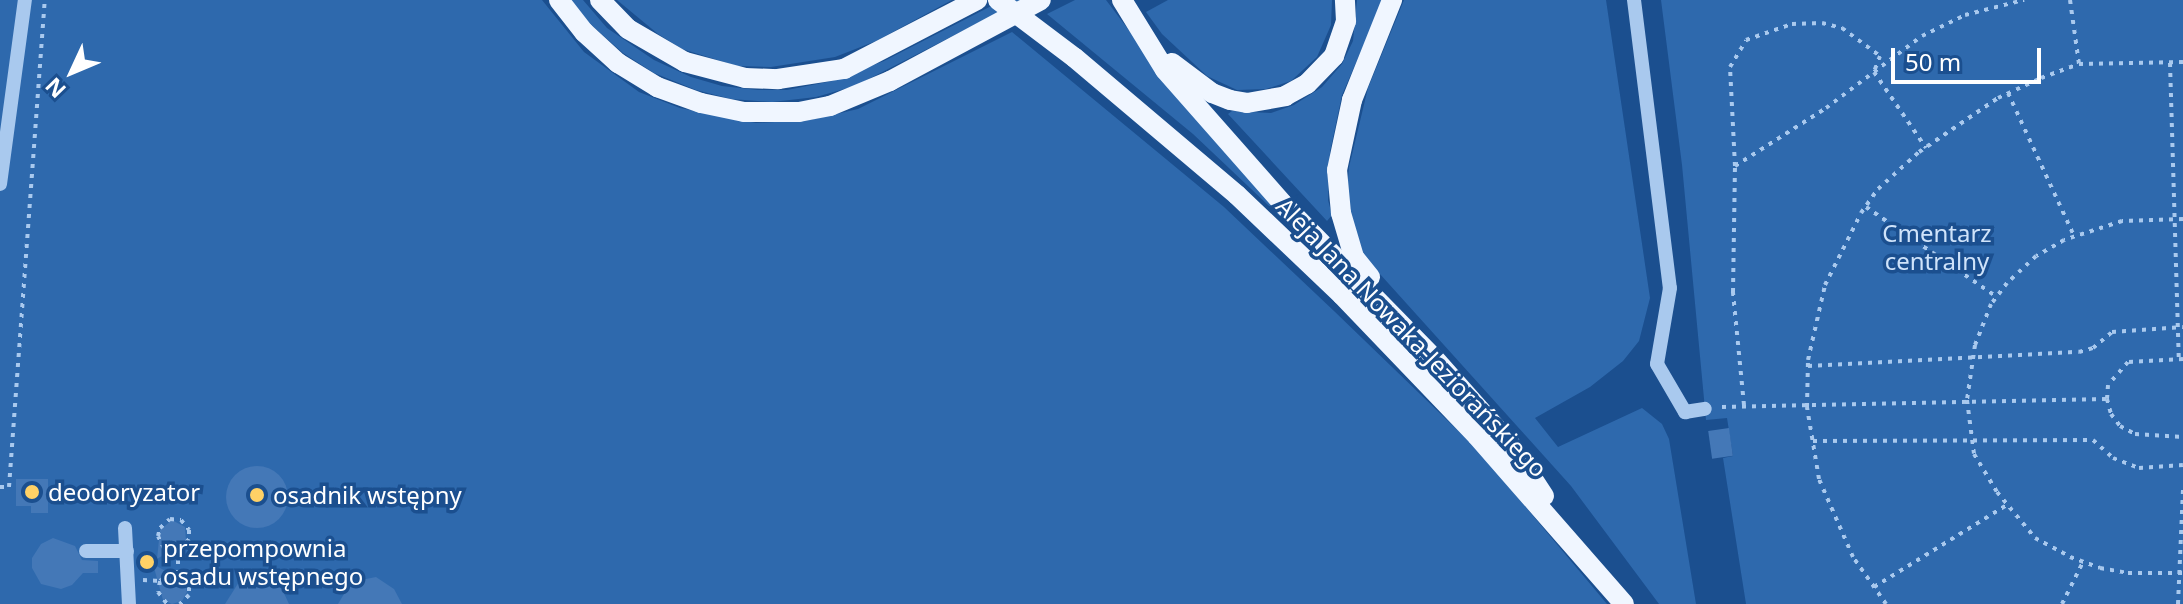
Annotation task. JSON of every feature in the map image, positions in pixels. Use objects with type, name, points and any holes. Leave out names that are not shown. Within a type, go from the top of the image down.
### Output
[{"type":"main road","points":[[559,0],[584,32],[618,63],[657,87],[701,103],[744,112],[785,112],[830,106],[890,81],[1041,0]]},
{"type":"main road","points":[[600,0],[628,29],[685,62],[745,78],[778,79],[844,69],[977,0]]},
{"type":"main road","name":"Aleja Jana Nowaka-Jeziorańskiego","points":[[998,0],[1075,58],[1237,195],[1342,295],[1477,436],[1624,604]]},
{"type":"main road","points":[[1122,0],[1165,70],[1283,204],[1432,356],[1510,444],[1584,556]]},
{"type":"main road","points":[[1134,19],[1177,69],[1212,93],[1230,100],[1256,102],[1285,96],[1307,84],[1324,68],[1342,40],[1346,21],[1345,0]]},
{"type":"main road","points":[[1392,0],[1352,100],[1337,170],[1341,213],[1354,257],[1432,356]]},
{"type":"lane","points":[[0,184],[25,0]]},
{"type":"lane","points":[[1634,0],[1670,288],[1657,364],[1685,412],[1705,409]]},
{"type":"lane","points":[[125,528],[129,604]]},
{"type":"lane","points":[[86,551],[127,551]]},
{"type":"path","points":[[0,487],[9,487],[45,0]]},
{"type":"path","points":[[1735,166],[1777,142],[1922,36],[1951,22],[2024,0]]},
{"type":"path","points":[[2070,0],[2079,64]]},
{"type":"path","points":[[1744,405],[1733,292],[1735,166],[1730,67],[1746,40],[1792,24],[1822,23],[1842,28],[1880,56],[1874,72]]},
{"type":"path","points":[[1886,604],[1853,557],[1819,479],[1807,407],[1808,366],[1825,285],[1866,207],[1878,189],[1926,148],[2008,93],[2079,64],[2183,62]]},
{"type":"path","points":[[2170,63],[2181,359],[2128,362],[2108,385],[2107,399],[2111,414],[2120,426],[2135,434],[2183,437]]},
{"type":"path","points":[[1874,72],[1926,148]]},
{"type":"path","points":[[2008,93],[2074,236]]},
{"type":"path","points":[[1866,207],[1997,297]]},
{"type":"path","points":[[2181,573],[2128,573],[2083,562],[2035,538],[2007,505],[1974,454],[1967,400],[1972,358],[1997,297],[2036,256],[2074,236],[2122,221],[2183,219]]},
{"type":"path","points":[[1808,366],[2079,352],[2093,348],[2112,332],[2181,327]]},
{"type":"path","points":[[1705,409],[1744,405],[1807,407],[1967,400],[2107,399]]},
{"type":"path","points":[[1813,441],[1972,443],[2093,440],[2113,458],[2139,468],[2183,465]]},
{"type":"path","points":[[2178,604],[2183,489]]},
{"type":"path","points":[[1874,587],[2007,505]]},
{"type":"path","points":[[178,552],[170,551],[159,541],[160,528],[170,519],[181,520],[189,530],[189,539],[178,552],[178,574],[189,587],[184,603]]},
{"type":"path","points":[[2062,604],[2083,562]]},
{"type":"path","points":[[167,604],[158,592],[160,581],[167,575],[178,574]]},
{"type":"path","points":[[140,580],[160,581]]},
{"type":"green space","points":[[0,0],[542,0],[584,52],[639,92],[680,108],[756,123],[810,120],[858,109],[1012,32],[1224,207],[1334,311],[1477,449],[1607,604],[0,604]]},
{"type":"green space","points":[[571,0],[583,0],[607,28],[654,60],[691,77],[722,86],[787,90],[832,81],[884,61],[1003,0],[1023,0],[855,86],[816,97],[772,102],[731,99],[696,90],[654,73],[623,53],[589,23]]},
{"type":"green space","points":[[617,0],[952,0],[876,41],[835,57],[771,67],[737,66],[682,49],[658,34]]},
{"type":"green space","points":[[1075,0],[1106,0],[1178,95],[1343,276],[1193,134],[1047,14]]},
{"type":"green space","points":[[1168,0],[1332,0],[1331,25],[1317,57],[1291,81],[1266,89],[1237,90],[1207,76],[1162,34],[1146,12]]},
{"type":"green space","points":[[1357,0],[1383,0],[1342,95],[1330,152],[1328,200],[1332,215],[1327,221],[1228,114],[1232,111],[1271,113],[1294,105],[1322,87],[1342,64],[1353,41]]},
{"type":"green space","points":[[1404,0],[1606,0],[1650,298],[1639,341],[1623,361],[1590,387],[1535,418],[1558,447],[1642,408],[1662,424],[1669,439],[1696,604],[1659,604],[1571,486],[1361,253],[1346,204],[1349,167],[1368,88]]},
{"type":"green space","name":"Cmentarz centralny","points":[[1661,0],[2183,0],[2183,604],[1746,604],[1723,458],[1733,456],[1727,418],[1706,420],[1682,165]]},
{"type":"building","points":[[1729,428],[1733,456],[1712,459],[1708,431]]},
{"type":"building","name":"osadnik wstępny","points":[[257,466],[269,468],[279,475],[286,485],[286,509],[279,519],[269,526],[257,528],[245,526],[235,519],[228,509],[226,497],[228,485],[235,475],[245,468]]},
{"type":"building","name":"deodoryzator","points":[[16,479],[48,479],[48,513],[31,513],[31,506],[16,506]]},
{"type":"building","points":[[172,520],[185,527],[186,541],[157,559],[160,530]]},
{"type":"building","points":[[53,538],[75,546],[82,560],[98,561],[98,573],[83,573],[72,585],[61,589],[41,584],[32,568],[32,558],[41,544]]},
{"type":"building","points":[[153,564],[185,582],[187,592],[182,601],[172,604],[163,600]]},
{"type":"building","name":"osadnik wstępny","points":[[263,577],[282,589],[289,604],[225,604],[239,582]]},
{"type":"building","name":"osadnik wstępny","points":[[376,577],[394,589],[402,604],[338,604],[351,582]]},
{"type":"place","name":"deodoryzator","points":[[32,492]]},
{"type":"place","name":"osadnik wstępny","points":[[257,495]]},
{"type":"place","name":"przepompownia osadu wstępnego","points":[[147,562]]}]
